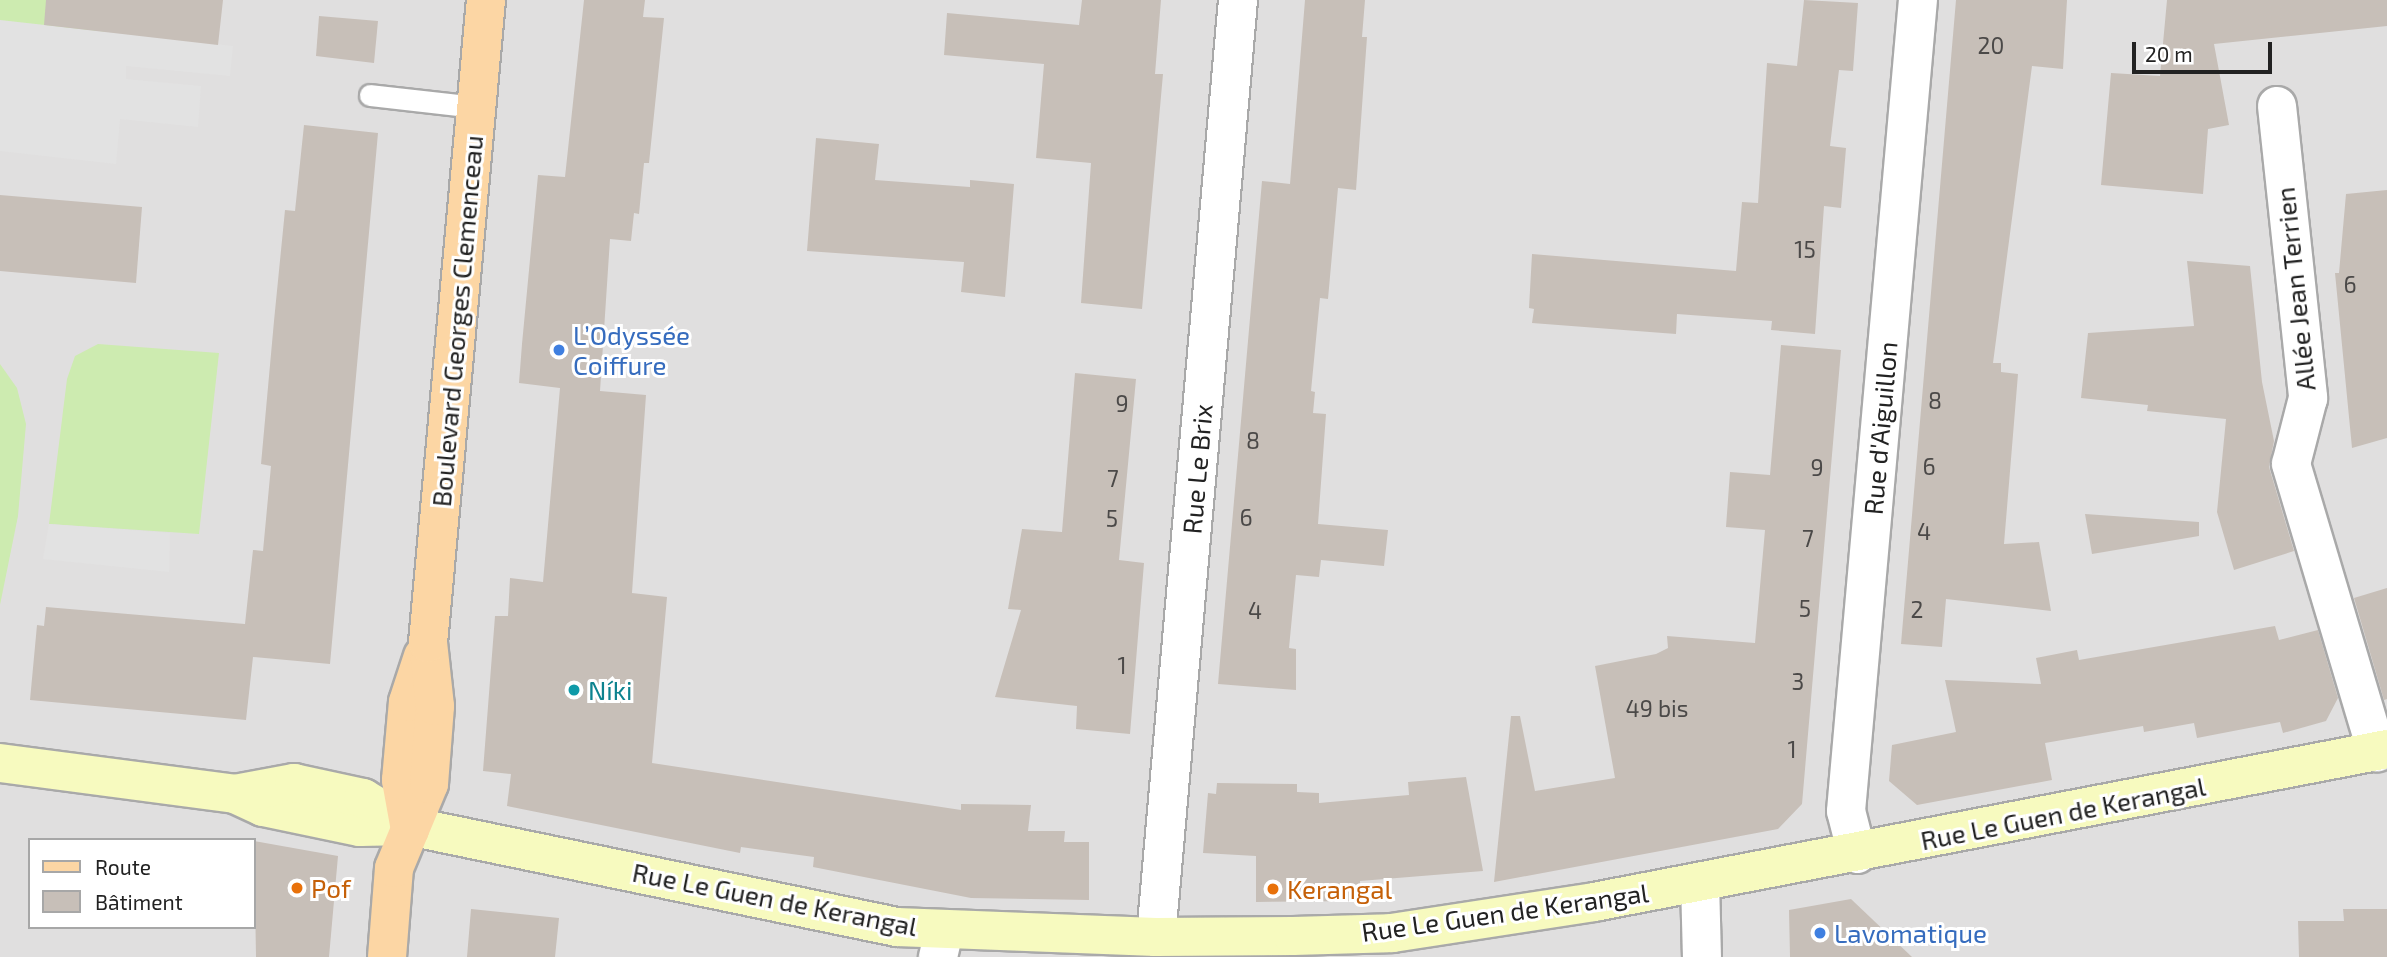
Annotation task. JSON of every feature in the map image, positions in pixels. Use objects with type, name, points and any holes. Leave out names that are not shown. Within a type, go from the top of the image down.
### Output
[{"type":"main road","name":"Boulevard Georges Clemenceau","points":[[412,957],[418,873],[401,780],[408,702],[428,643],[486,0]]},
{"type":"main road","name":"Boulevard Georges Clemenceau","points":[[387,957],[394,868],[409,826]]},
{"type":"street","name":"Rue Le Brix","points":[[1156,937],[1238,0]]},
{"type":"street","name":"Rue d'Aiguillon","points":[[1857,854],[1846,811],[1918,0]]},
{"type":"street","name":"Allée Jean Terrien","points":[[2277,106],[2308,398],[2291,464],[2382,750]]},
{"type":"street","name":"Rue Le Guen de Kerangal","points":[[0,763],[235,794],[295,783],[363,798],[409,826],[897,927],[941,944],[1156,937],[1224,947],[1392,933],[1700,883],[2382,750]]},
{"type":"street","points":[[1700,883],[1702,957]]},
{"type":"lane","points":[[370,95],[476,107]]},
{"type":"shaded area","points":[[0,0],[2387,0],[2387,957],[0,957]]},
{"type":"shaded area","points":[[0,20],[233,46],[230,76],[126,66],[126,79],[201,86],[198,127],[120,119],[116,164],[0,151]]},
{"type":"shaded area","points":[[49,524],[170,533],[169,572],[43,559]]},
{"type":"green space","points":[[0,0],[106,0],[104,32],[0,21]]},
{"type":"green space","points":[[98,344],[219,353],[199,534],[49,524],[67,379],[75,356]]},
{"type":"green space","points":[[0,364],[17,388],[26,424],[18,516],[0,605]]},
{"type":"building","points":[[46,0],[223,0],[218,45],[44,25]]},
{"type":"building","points":[[584,0],[645,0],[643,17],[664,18],[649,163],[644,163],[639,214],[634,213],[631,241],[610,239],[600,391],[646,395],[632,593],[667,597],[652,763],[961,810],[961,804],[1031,805],[1028,831],[1065,831],[1064,842],[1089,842],[1089,900],[971,898],[813,867],[814,857],[741,847],[740,853],[507,806],[511,774],[483,771],[495,616],[508,616],[510,578],[543,582],[560,388],[519,383],[538,175],[565,177]]},
{"type":"building","points":[[1082,0],[1161,0],[1155,74],[1163,74],[1142,309],[1081,303],[1091,163],[1036,158],[1044,64],[944,55],[947,13],[1079,25]]},
{"type":"building","points":[[1305,0],[1365,0],[1362,37],[1367,37],[1356,190],[1338,188],[1328,299],[1320,298],[1311,391],[1315,392],[1313,413],[1326,414],[1318,524],[1388,530],[1384,566],[1321,560],[1319,577],[1296,575],[1289,648],[1296,649],[1296,690],[1218,684],[1262,181],[1290,184]]},
{"type":"building","points":[[1804,0],[1858,3],[1853,71],[1839,70],[1830,146],[1846,148],[1841,208],[1824,206],[1815,334],[1771,330],[1772,321],[1677,314],[1676,334],[1532,323],[1534,309],[1529,308],[1532,254],[1736,271],[1742,202],[1758,203],[1767,63],[1797,66]]},
{"type":"building","points":[[1956,0],[2067,0],[2063,69],[2032,66],[1993,363],[2001,363],[2001,372],[2018,374],[2004,544],[2039,542],[2051,611],[1946,599],[1942,647],[1901,644]]},
{"type":"building","points":[[2167,0],[2387,0],[2387,26],[2214,44],[2229,125],[2208,129],[2203,194],[2101,185],[2111,73],[2160,76]]},
{"type":"building","points":[[319,16],[378,21],[374,63],[316,56]]},
{"type":"building","points":[[304,125],[378,133],[330,664],[253,657],[246,720],[30,700],[37,625],[44,626],[46,607],[245,624],[253,550],[263,551],[271,466],[261,464],[274,321],[285,210],[295,211]]},
{"type":"building","points":[[816,138],[879,144],[875,180],[970,187],[970,180],[1014,184],[1005,297],[961,292],[964,262],[807,251]]},
{"type":"building","points":[[2387,190],[2387,438],[2352,448],[2335,273],[2339,273],[2346,194]]},
{"type":"building","points":[[0,195],[142,207],[136,283],[0,271]]},
{"type":"building","points":[[2187,261],[2250,266],[2262,382],[2274,441],[2269,467],[2294,551],[2234,570],[2217,512],[2226,419],[2147,411],[2148,405],[2081,398],[2088,333],[2194,326]]},
{"type":"building","points":[[1781,345],[1841,350],[1802,804],[1778,829],[1494,882],[1511,716],[1520,716],[1535,791],[1615,778],[1595,666],[1656,654],[1668,648],[1667,636],[1755,643],[1765,530],[1726,527],[1730,472],[1770,475]]},
{"type":"building","points":[[1075,373],[1136,379],[1119,560],[1144,563],[1130,734],[1076,729],[1077,706],[995,697],[1021,610],[1008,609],[1022,529],[1062,532]]},
{"type":"building","points":[[2085,514],[2199,522],[2199,536],[2092,554]]},
{"type":"building","points":[[2387,588],[2387,699],[2384,700],[2354,598]]},
{"type":"building","points":[[2275,626],[2279,640],[2318,630],[2338,698],[2326,721],[2283,733],[2280,722],[2197,738],[2194,723],[2144,732],[2143,726],[2045,743],[2052,780],[1917,805],[1889,781],[1892,745],[1956,732],[1945,680],[2041,684],[2036,658],[2077,650],[2079,660]]},
{"type":"building","points":[[1466,777],[1483,871],[1360,881],[1361,901],[1256,902],[1256,856],[1203,853],[1208,793],[1216,794],[1217,783],[1297,784],[1297,792],[1319,793],[1319,803],[1409,795],[1408,782]]},
{"type":"building","points":[[256,841],[338,856],[329,957],[256,957]]},
{"type":"building","points":[[1851,899],[1912,957],[1790,957],[1789,910]]},
{"type":"building","points":[[471,909],[559,918],[555,957],[467,957]]},
{"type":"building","points":[[2343,909],[2387,909],[2387,957],[2299,957],[2298,921],[2344,921]]},
{"type":"place","name":"L’Odyssée Coiffure","points":[[559,350]]},
{"type":"place","name":"Níki","points":[[574,690]]},
{"type":"place","name":"Pof","points":[[297,888]]},
{"type":"place","name":"Kerangal","points":[[1273,889]]},
{"type":"place","name":"Lavomatique","points":[[1820,933]]}]
